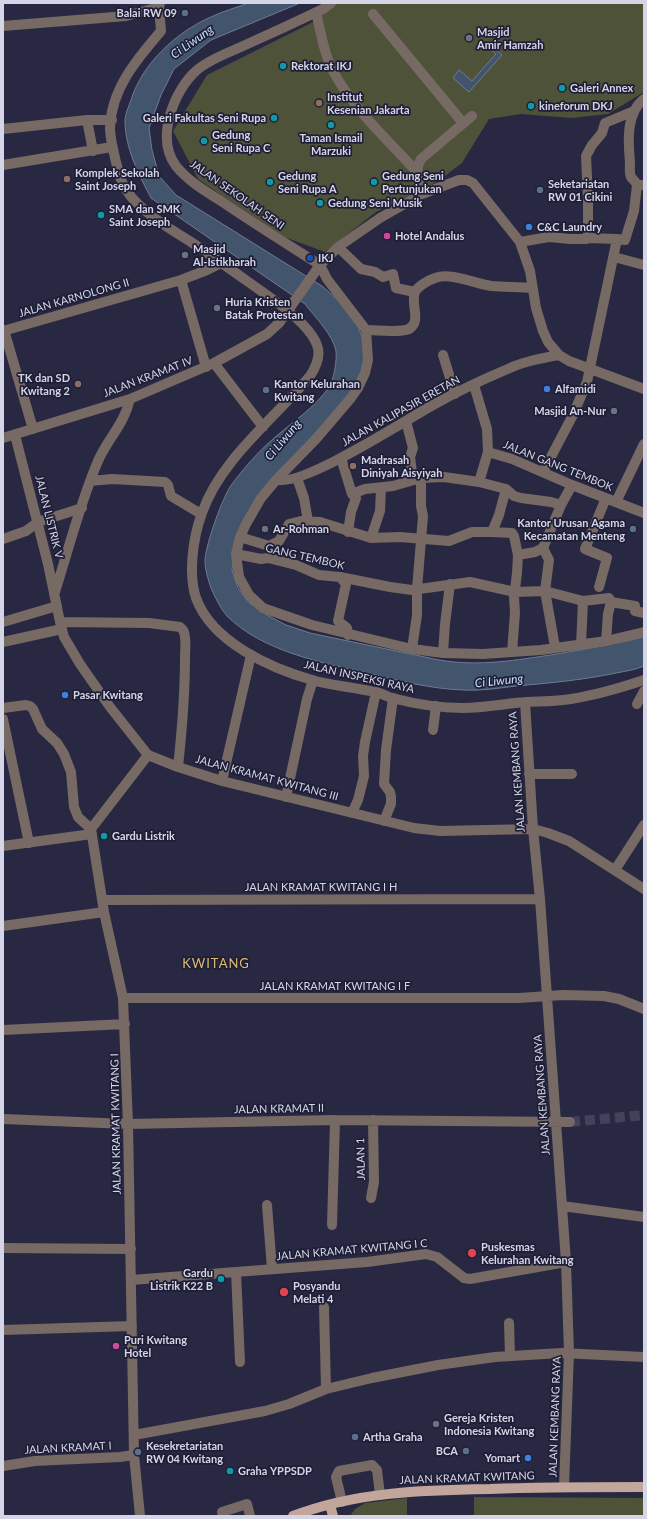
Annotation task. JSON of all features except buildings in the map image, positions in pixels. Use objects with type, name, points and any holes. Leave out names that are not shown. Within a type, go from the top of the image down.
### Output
[{"type":"main road","name":"JALAN KRAMAT KWITANG","points":[[293,1516],[310,1509],[342,1502],[380,1495],[434,1490],[644,1487]]},
{"type":"main road","points":[[330,1505],[333,1516]]},
{"type":"street","name":"JALAN SEKOLAH SENI","points":[[318,269],[190,179],[176,166],[170,157],[167,138],[168,122],[173,105],[183,86],[198,70],[215,59],[316,13],[331,3]]},
{"type":"street","points":[[3,26],[126,16],[160,5]]},
{"type":"street","name":"JALAN INSPEKSI RAYA","points":[[160,5],[161,30],[140,55],[124,79],[117,94],[110,128],[112,147],[119,175],[129,194],[151,215],[290,308],[314,338],[318,346],[316,366],[310,376],[236,457],[220,478],[201,514],[194,547],[192,578],[196,599],[209,621],[223,637],[251,655],[279,668],[313,680],[376,692],[393,698],[436,706],[464,708],[570,699],[611,690],[644,680]]},
{"type":"street","points":[[316,13],[321,39],[331,69],[356,106],[416,172],[422,194]]},
{"type":"street","points":[[373,14],[463,123]]},
{"type":"street","points":[[644,99],[634,111],[629,128],[630,176],[641,185],[625,240],[548,237],[520,242],[528,264],[536,308],[548,342],[560,355],[569,361],[644,389]]},
{"type":"street","points":[[588,238],[586,156],[588,151],[602,133],[605,123],[634,111]]},
{"type":"street","points":[[416,172],[421,159],[472,116]]},
{"type":"street","points":[[88,120],[93,151]]},
{"type":"street","points":[[3,129],[88,120],[112,120]]},
{"type":"street","points":[[3,165],[112,147]]},
{"type":"street","name":"JALAN KRAMAT IV","points":[[3,438],[130,399],[210,365],[266,334],[279,323],[318,269],[338,246],[380,218],[422,194],[459,180],[467,180],[473,183],[480,191],[520,242]]},
{"type":"street","points":[[543,472],[573,415],[587,382],[617,239]]},
{"type":"street","points":[[338,246],[361,269],[375,272],[383,277],[393,274],[396,288],[415,292]]},
{"type":"street","points":[[614,257],[644,265]]},
{"type":"street","name":"JALAN KARNOLONG II","points":[[33,429],[4,330],[180,280],[221,263]]},
{"type":"street","points":[[318,269],[328,279],[366,330],[368,360],[365,373],[358,388],[342,411],[277,479],[261,498],[251,514],[240,537],[236,554],[239,577],[249,595],[263,608],[312,625],[412,649],[443,654],[483,654],[581,645],[644,632]]},
{"type":"street","points":[[366,330],[401,331],[409,329],[413,325],[415,317],[413,305],[415,292],[435,278],[443,276],[469,280],[492,286],[532,288]]},
{"type":"street","points":[[180,280],[210,365],[263,428]]},
{"type":"street","points":[[443,355],[455,394]]},
{"type":"street","name":"JALAN KALIPASIR ERETAN","points":[[277,479],[284,481],[310,473],[341,458],[434,404],[512,367],[543,358],[560,355]]},
{"type":"street","name":"JALAN GANG TEMBOK","points":[[474,385],[487,429],[488,452],[512,459],[572,485],[644,513]]},
{"type":"street","points":[[54,594],[90,481],[104,448],[120,426],[127,412],[130,399]]},
{"type":"street","points":[[406,421],[412,448],[410,457],[417,479],[423,516],[417,589],[417,615],[412,649]]},
{"type":"street","name":"JALAN LISTRIK V","points":[[15,435],[38,522],[56,606]]},
{"type":"street","name":"JALAN GANG TEMBOK","points":[[616,502],[644,444]]},
{"type":"street","points":[[479,482],[488,452]]},
{"type":"street","points":[[341,458],[352,494],[356,498],[351,512],[348,532]]},
{"type":"street","points":[[352,494],[366,489],[393,486],[417,479],[444,477],[479,482],[506,489],[514,496],[521,498],[551,502],[561,505]]},
{"type":"street","points":[[297,478],[304,498],[308,521]]},
{"type":"street","points":[[90,481],[112,479],[165,482],[168,485],[171,496],[201,514]]},
{"type":"street","points":[[518,555],[535,552],[542,548],[561,505],[572,485]]},
{"type":"street","points":[[371,538],[380,511],[380,488]]},
{"type":"street","points":[[492,532],[499,515],[506,489]]},
{"type":"street","points":[[599,586],[607,558],[585,549],[606,498]]},
{"type":"street","points":[[3,539],[26,531],[38,522],[82,508]]},
{"type":"street","name":"GANG TEMBOK","points":[[240,537],[270,546],[279,541],[290,524],[301,521],[320,522],[371,538],[400,537],[449,541],[472,532],[512,534],[515,539],[518,555],[512,652]]},
{"type":"street","points":[[542,548],[549,560],[545,591],[555,647]]},
{"type":"street","name":"GANG TEMBOK","points":[[236,554],[261,559],[268,558],[296,565],[319,575],[340,577],[390,587],[417,589],[470,582],[515,592],[545,591],[583,601],[609,598],[611,602],[635,606],[635,611],[644,613]]},
{"type":"street","points":[[340,577],[346,584],[338,621],[347,628],[348,634]]},
{"type":"street","points":[[443,654],[450,584]]},
{"type":"street","points":[[581,645],[583,601]]},
{"type":"street","points":[[606,641],[608,614],[611,602]]},
{"type":"street","points":[[3,622],[56,606],[61,626],[70,650],[110,707],[148,755],[91,832],[3,846]]},
{"type":"street","points":[[3,642],[61,626],[149,623],[180,627],[184,630],[185,639],[185,692],[178,766]]},
{"type":"street","points":[[222,781],[251,655]]},
{"type":"street","points":[[286,797],[307,700],[313,680]]},
{"type":"street","points":[[637,704],[644,691]]},
{"type":"street","points":[[352,813],[358,800],[364,776],[363,756],[376,692]]},
{"type":"street","points":[[384,821],[391,804],[391,794],[384,784],[386,750],[393,698]]},
{"type":"street","name":"JALAN KEMBANG RAYA","points":[[525,702],[533,830],[540,899],[566,1262],[569,1353],[564,1487]]},
{"type":"street","points":[[3,708],[26,705],[33,709],[42,729],[56,743],[64,754],[71,772],[74,807],[78,817],[91,832]]},
{"type":"street","points":[[433,730],[436,706]]},
{"type":"street","points":[[3,721],[29,843]]},
{"type":"street","name":"JALAN KRAMAT KWITANG III","points":[[148,755],[222,781],[414,828],[440,831],[533,830],[548,833],[569,841],[644,889]]},
{"type":"street","points":[[529,774],[572,774]]},
{"type":"street","points":[[615,870],[644,825]]},
{"type":"street","name":"JALAN KRAMAT KWITANG I","points":[[91,832],[104,912],[123,998],[125,1024],[131,1249],[134,1455],[140,1516]]},
{"type":"street","name":"JALAN KRAMAT KWITANG I H","points":[[103,900],[540,899]]},
{"type":"street","points":[[3,926],[104,912]]},
{"type":"street","name":"JALAN KRAMAT KWITANG I F","points":[[123,998],[546,997],[563,995],[604,996],[619,999],[644,1009]]},
{"type":"street","points":[[3,1030],[125,1024]]},
{"type":"street","name":"JALAN KRAMAT II","points":[[3,1119],[128,1124],[335,1120],[570,1122]]},
{"type":"street","points":[[332,1225],[335,1120]]},
{"type":"street","name":"JALAN 1","points":[[371,1198],[374,1182],[373,1120]]},
{"type":"street","points":[[267,1205],[272,1269]]},
{"type":"street","points":[[562,1206],[644,1217]]},
{"type":"street","points":[[3,1248],[131,1249]]},
{"type":"street","name":"JALAN KRAMAT KWITANG I C","points":[[131,1280],[367,1262],[426,1254],[432,1254],[464,1278],[470,1279],[566,1262]]},
{"type":"street","points":[[236,1272],[240,1362]]},
{"type":"street","points":[[324,1308],[326,1389]]},
{"type":"street","points":[[509,1323],[510,1356]]},
{"type":"street","points":[[3,1330],[132,1326]]},
{"type":"street","points":[[134,1435],[266,1411],[289,1404],[326,1389],[438,1365],[510,1356],[569,1353],[644,1357]]},
{"type":"street","name":"JALAN KRAMAT I","points":[[3,1466],[35,1461],[134,1455]]},
{"type":"street","points":[[342,1502],[336,1477],[339,1471],[372,1465],[377,1470],[380,1495]]},
{"type":"street","points":[[223,1516],[222,1512],[247,1504],[250,1516]]},
{"type":"green space","name":"Taman Ismail Marzuki","points":[[336,3],[644,3],[644,92],[608,114],[571,118],[521,114],[489,119],[462,163],[437,182],[376,212],[325,252],[279,235],[198,179],[173,131],[207,75],[313,22]]},
{"type":"green space","points":[[474,1497],[644,1498],[644,1516],[474,1516]]},
{"type":"green space","points":[[407,1498],[407,1516],[350,1516],[355,1509],[365,1503]]},
{"type":"water","name":"Ci Liwung","points":[[248,3],[300,3],[211,40],[174,69],[161,95],[149,128],[152,150],[159,176],[176,195],[322,286],[329,292],[355,321],[362,339],[364,359],[363,368],[357,386],[267,487],[234,551],[232,570],[238,588],[248,602],[267,615],[286,625],[310,633],[439,660],[469,663],[498,662],[557,654],[644,637],[644,666],[579,679],[490,689],[464,690],[440,688],[404,682],[331,665],[293,654],[257,638],[241,628],[227,616],[220,606],[210,585],[205,560],[211,533],[219,510],[232,484],[246,466],[273,439],[310,408],[324,394],[334,375],[336,351],[328,333],[305,304],[151,198],[130,151],[127,141],[125,121],[127,110],[143,74],[173,40],[198,23]]},
{"type":"water","points":[[489,44],[502,55],[469,92],[453,78],[459,70],[472,81],[496,54],[487,46]]},
{"type":"tunnel","points":[[570,1122],[644,1115]]},
{"type":"place","name":"Balai RW 09","points":[[185,13]]},
{"type":"place","name":"Masjid Amir Hamzah","points":[[469,38]]},
{"type":"place","name":"Rektorat IKJ","points":[[283,66]]},
{"type":"place","name":"Galeri Annex","points":[[562,88]]},
{"type":"place","name":"Institut Kesenian Jakarta","points":[[319,103]]},
{"type":"place","name":"kineforum DKJ","points":[[531,106]]},
{"type":"place","name":"Galeri Fakultas Seni Rupa","points":[[274,118]]},
{"type":"place","name":"Taman Ismail Marzuki","points":[[331,125]]},
{"type":"place","name":"Gedung Seni Rupa C","points":[[204,141]]},
{"type":"place","name":"Komplek Sekolah Saint Joseph","points":[[67,179]]},
{"type":"place","name":"Gedung Seni Rupa A","points":[[270,182]]},
{"type":"place","name":"Gedung Seni Pertunjukan","points":[[374,182]]},
{"type":"place","name":"Seketariatan RW 01 Cikini","points":[[540,190]]},
{"type":"place","name":"Gedung Seni Musik","points":[[320,203]]},
{"type":"place","name":"SMA dan SMK Saint Joseph","points":[[101,215]]},
{"type":"place","name":"C&C Laundry","points":[[529,227]]},
{"type":"place","name":"Hotel Andalus","points":[[387,236]]},
{"type":"place","name":"Masjid Al-Istikharah","points":[[185,255]]},
{"type":"place","name":"IKJ","points":[[310,258]]},
{"type":"place","name":"Huria Kristen Batak Protestan","points":[[217,308]]},
{"type":"place","name":"TK dan SD Kwitang 2","points":[[78,384]]},
{"type":"place","name":"Alfamidi","points":[[547,389]]},
{"type":"place","name":"Kantor Kelurahan Kwitang","points":[[266,390]]},
{"type":"place","name":"Masjid An-Nur","points":[[614,411]]},
{"type":"place","name":"Madrasah Diniyah Aisyiyah","points":[[353,466]]},
{"type":"place","name":"Ar-Rohman","points":[[265,529]]},
{"type":"place","name":"Kantor Urusan Agama Kecamatan Menteng","points":[[633,529]]},
{"type":"place","name":"Pasar Kwitang","points":[[65,695]]},
{"type":"place","name":"Gardu Listrik","points":[[104,836]]},
{"type":"place","name":"Puskesmas Kelurahan Kwitang","points":[[472,1253]]},
{"type":"place","name":"Gardu Listrik K22 B","points":[[221,1279]]},
{"type":"place","name":"Posyandu Melati 4","points":[[284,1292]]},
{"type":"place","name":"Puri Kwitang Hotel","points":[[116,1346]]},
{"type":"place","name":"Gereja Kristen Indonesia Kwitang","points":[[436,1424]]},
{"type":"place","name":"Artha Graha","points":[[355,1437]]},
{"type":"place","name":"BCA","points":[[466,1451]]},
{"type":"place","name":"Kesekretariatan RW 04 Kwitang","points":[[138,1452]]},
{"type":"place","name":"Yomart","points":[[528,1458]]},
{"type":"place","name":"Graha YPPSDP","points":[[230,1471]]},
{"type":"district","name":"KWITANG","points":[[216,964]]}]
